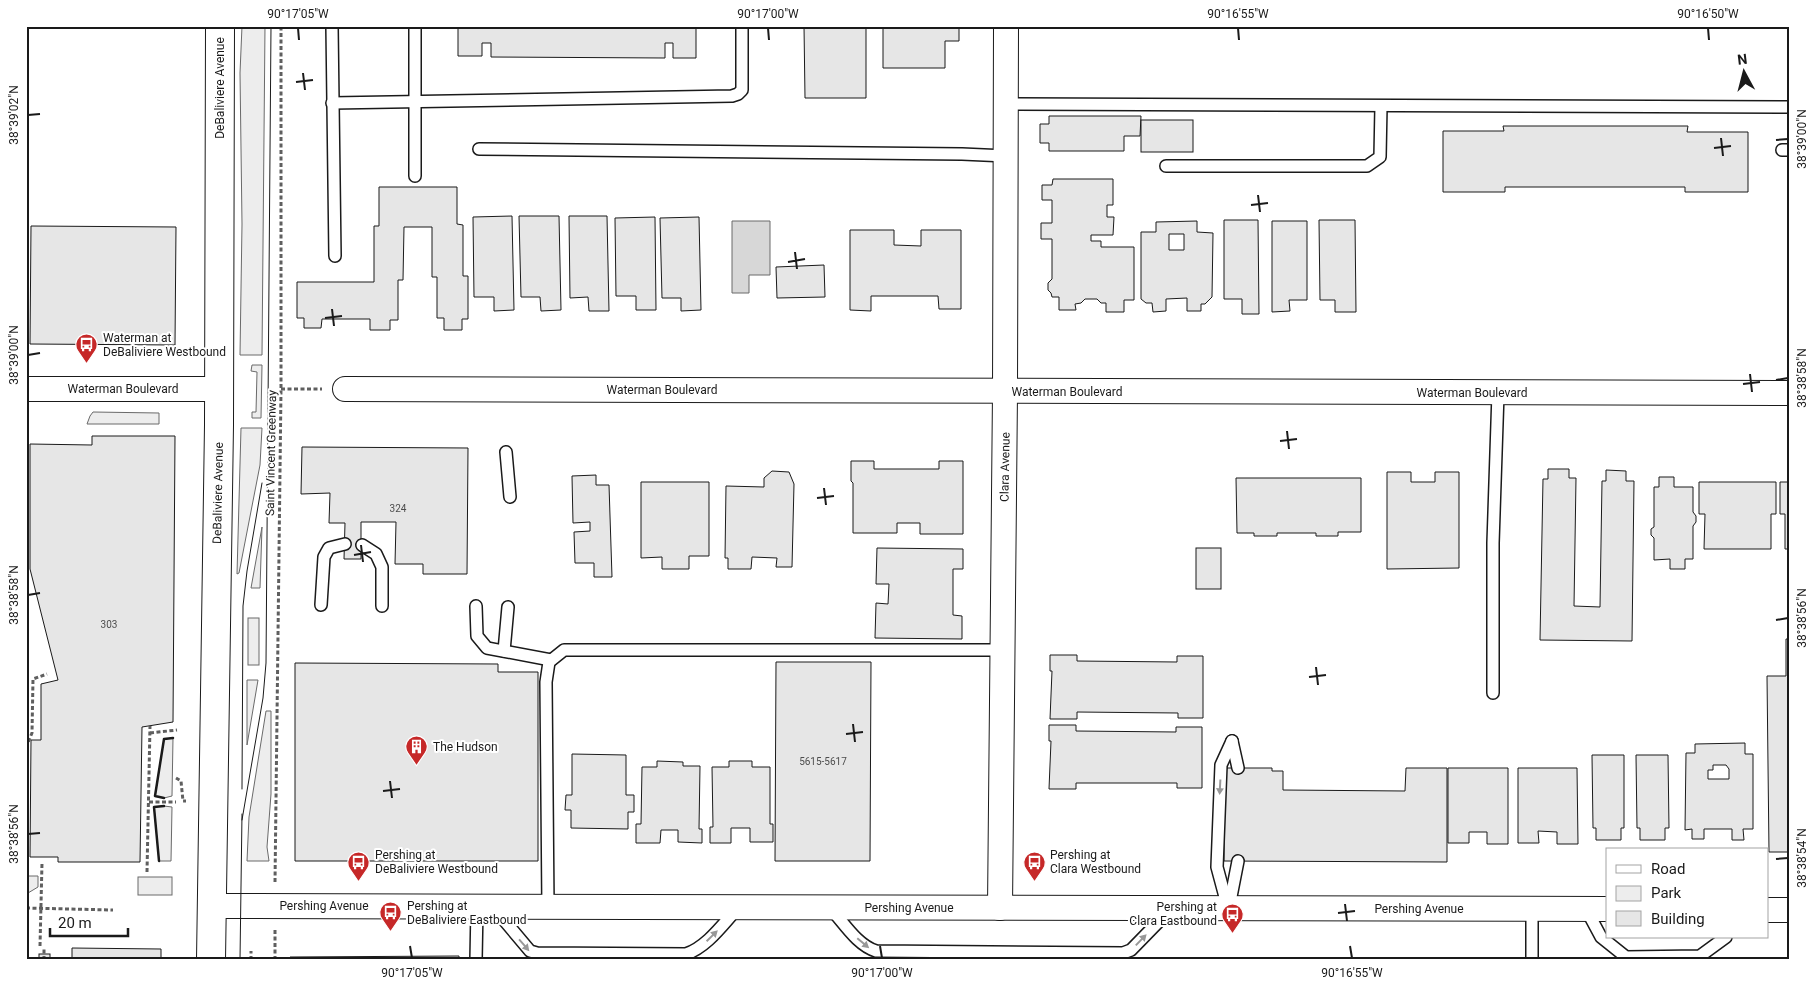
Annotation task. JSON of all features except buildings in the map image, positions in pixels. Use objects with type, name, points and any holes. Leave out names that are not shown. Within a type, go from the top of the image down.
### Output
[{"type":"main road","name":"DeBaliviere Avenue","points":[[211,960],[220,389],[220,26]]},
{"type":"street","name":"Clara Avenue","points":[[1000,908],[1006,26]]},
{"type":"street","name":"Waterman Boulevard","points":[[26,389],[220,389]]},
{"type":"street","name":"Waterman Boulevard","points":[[345,389],[1790,393]]},
{"type":"street","name":"Pershing Avenue","points":[[211,906],[1597,909]]},
{"type":"street","points":[[1768,910],[1790,910]]},
{"type":"lane","points":[[332,26],[334,256]]},
{"type":"lane","points":[[414,26],[415,176]]},
{"type":"lane","points":[[332,103],[732,96],[742,90],[742,26]]},
{"type":"lane","points":[[1006,104],[1790,107]]},
{"type":"lane","points":[[1166,166],[1367,166],[1380,157],[1381,106]]},
{"type":"lane","points":[[478,149],[1006,156]]},
{"type":"lane","points":[[1493,693],[1493,543],[1498,393]]},
{"type":"lane","points":[[506,452],[510,497]]},
{"type":"lane","points":[[321,605],[324,557],[330,548],[345,544]]},
{"type":"lane","points":[[362,545],[376,554],[382,567],[382,606]]},
{"type":"lane","points":[[476,606],[477,636],[486,648],[551,660]]},
{"type":"lane","points":[[504,651],[508,607]]},
{"type":"lane","points":[[548,907],[546,682],[549,662],[564,650],[1003,650]]},
{"type":"lane","points":[[1228,908],[1217,867],[1221,766],[1232,741],[1238,768]]},
{"type":"lane","points":[[1228,908],[1238,861]]},
{"type":"lane","points":[[485,907],[530,951],[537,954],[686,954],[695,951],[714,934],[738,907]]},
{"type":"lane","points":[[476,960],[485,907]]},
{"type":"lane","points":[[830,908],[853,934],[868,948],[876,951],[1113,953],[1123,953],[1131,950],[1172,908]]},
{"type":"lane","points":[[1532,909],[1532,960]]},
{"type":"lane","points":[[1597,909],[1600,937],[1626,956],[1700,956],[1725,938]]},
{"type":"path","name":"Saint Vincent Greenway","points":[[276,880],[281,390],[282,26]]},
{"type":"path","points":[[281,390],[345,389]]},
{"type":"path","points":[[26,813],[27,746],[32,733],[33,679],[47,674]]},
{"type":"path","points":[[147,872],[150,726]]},
{"type":"path","points":[[150,733],[177,730]]},
{"type":"path","points":[[176,778],[181,781],[182,791]]},
{"type":"path","points":[[149,802],[176,802]]},
{"type":"path","points":[[42,863],[41,909],[44,960]]},
{"type":"path","points":[[26,908],[113,910]]},
{"type":"path","points":[[275,930],[275,960]]},
{"type":"path","points":[[251,951],[251,960]]},
{"type":"green space","points":[[242,26],[265,26],[262,355],[240,355],[242,224],[240,73]]},
{"type":"green space","points":[[252,365],[262,365],[261,418],[252,418],[252,412],[256,412],[257,372],[251,371]]},
{"type":"green space","points":[[93,412],[159,413],[159,424],[87,424]]},
{"type":"green space","points":[[241,428],[262,428],[260,465],[239,573],[237,574]]},
{"type":"green space","points":[[262,527],[260,588],[251,588]]},
{"type":"green space","points":[[248,618],[259,618],[259,665],[248,665]]},
{"type":"green space","points":[[247,680],[258,680],[247,745]]},
{"type":"green space","points":[[266,711],[271,711],[271,794],[267,847],[269,861],[247,861],[249,817]]},
{"type":"green space","points":[[173,738],[172,796],[164,798],[155,796],[164,739]]},
{"type":"green space","points":[[154,807],[172,807],[171,861],[159,861]]},
{"type":"green space","points":[[26,876],[38,876],[38,887],[28,893],[26,893]]},
{"type":"green space","points":[[138,877],[172,877],[172,895],[138,895]]},
{"type":"shaded area","points":[[732,221],[770,221],[770,275],[749,275],[749,293],[732,293]]},
{"type":"tram line","points":[[242,820],[263,698],[266,663],[271,26]]},
{"type":"tram line","points":[[242,789],[243,606],[262,483]]},
{"type":"tram line","points":[[240,960],[242,814]]},
{"type":"wall","points":[[164,798],[155,796],[164,739],[173,738]]},
{"type":"wall","points":[[159,861],[154,807],[164,806]]},
{"type":"place","name":"Waterman at DeBaliviere Westbound","points":[[87,364]]},
{"type":"place","name":"The Hudson","points":[[417,766]]},
{"type":"place","name":"Pershing at DeBaliviere Westbound","points":[[359,881]]},
{"type":"place","name":"Pershing at Clara Westbound","points":[[1034,881]]},
{"type":"place","name":"Pershing at DeBaliviere Eastbound","points":[[391,932]]},
{"type":"place","name":"Pershing at Clara Eastbound","points":[[1233,933]]}]
